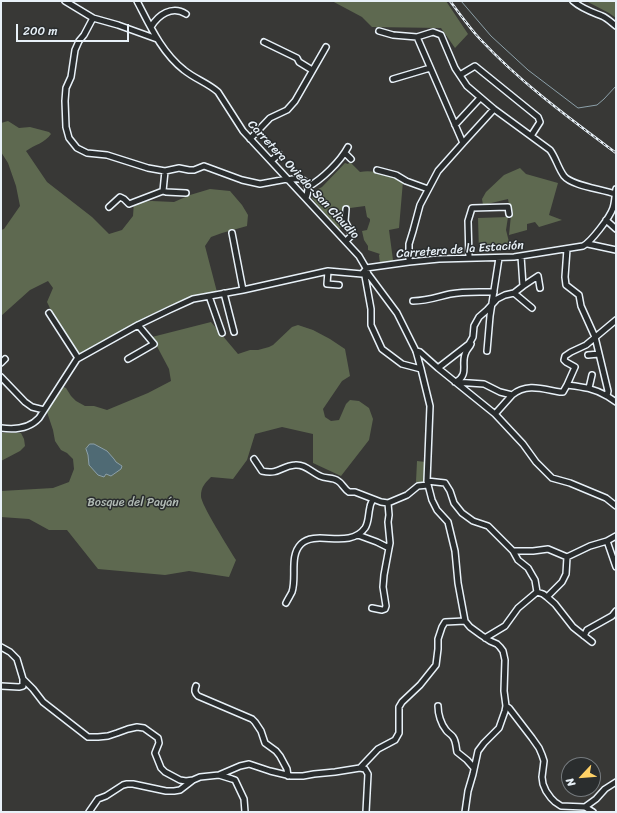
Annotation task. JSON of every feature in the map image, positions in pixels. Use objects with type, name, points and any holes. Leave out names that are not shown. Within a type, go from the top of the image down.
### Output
[{"type":"street","points":[[65,1],[93,18],[157,39]]},
{"type":"street","name":"Carretera Oviedo-San Claudio","points":[[137,1],[157,39],[168,55],[175,63],[196,79],[218,92],[235,120],[250,139],[359,256],[368,274],[397,313],[416,351],[430,406],[427,483],[432,500],[437,510],[448,522],[455,551],[458,583],[465,621]]},
{"type":"street","points":[[573,1],[585,9],[604,17],[616,26]]},
{"type":"street","points":[[151,27],[158,18],[170,11],[178,10],[186,14]]},
{"type":"street","points":[[93,18],[75,50],[71,77],[66,88],[66,127],[69,138],[77,148],[87,153],[107,155],[148,168],[165,171],[179,168],[194,170],[204,166],[242,180],[260,184],[297,178],[304,181],[308,186],[306,198]]},
{"type":"street","points":[[379,31],[393,35],[417,37],[433,32],[441,35],[455,68],[467,86],[494,109],[550,150],[563,174],[568,179],[574,183],[616,191],[612,210],[588,244],[616,250]]},
{"type":"street","points":[[417,37],[463,143]]},
{"type":"street","points":[[264,42],[297,58],[299,62],[312,70]]},
{"type":"street","points":[[250,139],[270,118],[287,110],[295,101],[326,47]]},
{"type":"street","points":[[460,75],[475,66],[538,118],[540,122],[531,136]]},
{"type":"street","points":[[393,79],[430,68]]},
{"type":"street","points":[[455,125],[480,98]]},
{"type":"street","points":[[409,262],[409,244],[420,205],[428,189],[438,172],[494,109]]},
{"type":"street","points":[[308,186],[320,180],[348,148]]},
{"type":"street","points":[[345,153],[351,159]]},
{"type":"street","points":[[271,161],[279,154]]},
{"type":"street","points":[[377,170],[396,175],[406,181],[428,189]]},
{"type":"street","points":[[163,191],[165,171]]},
{"type":"street","points":[[109,207],[120,197],[129,204],[163,191],[186,192]]},
{"type":"street","points":[[469,258],[468,222],[472,208],[508,207],[509,214]]},
{"type":"street","points":[[346,208],[345,221],[352,235],[346,242]]},
{"type":"street","points":[[606,220],[616,229]]},
{"type":"street","points":[[232,233],[244,290]]},
{"type":"street","name":"Carretera de la Estación","points":[[328,271],[362,274],[366,269],[409,262],[439,259],[521,256],[567,249],[588,244]]},
{"type":"street","points":[[567,249],[565,277],[566,285],[579,295],[581,306],[595,337],[608,391],[606,396]]},
{"type":"street","points":[[521,256],[523,286]]},
{"type":"street","points":[[487,351],[490,316],[499,258]]},
{"type":"street","points":[[366,269],[365,276],[371,325],[382,349],[402,364],[421,369]]},
{"type":"street","points":[[1,428],[14,429],[34,424],[78,358],[193,299],[244,290],[328,271],[327,284],[339,285]]},
{"type":"street","points":[[455,382],[461,379],[464,374],[465,354],[471,345],[474,326],[484,312],[497,299],[514,293],[538,276],[540,288]]},
{"type":"street","points":[[413,301],[423,301],[450,294],[494,292]]},
{"type":"street","points":[[224,293],[234,332]]},
{"type":"street","points":[[514,293],[532,308]]},
{"type":"street","points":[[210,296],[222,333]]},
{"type":"street","points":[[484,312],[488,313],[490,316]]},
{"type":"street","points":[[49,313],[78,358]]},
{"type":"street","points":[[478,319],[485,315],[490,316]]},
{"type":"street","points":[[478,319],[483,319],[490,322]]},
{"type":"street","points":[[496,414],[518,390],[528,387],[563,392],[568,385],[575,368],[564,360],[565,356],[586,345],[616,320]]},
{"type":"street","points":[[128,359],[154,344],[138,326]]},
{"type":"street","points":[[438,368],[469,344],[473,337]]},
{"type":"street","points":[[416,351],[420,352],[496,414],[523,444],[536,462],[552,478],[570,483],[606,498],[616,506]]},
{"type":"street","points":[[588,355],[599,354]]},
{"type":"street","points":[[589,388],[592,375]]},
{"type":"street","points":[[1,377],[25,402],[44,410]]},
{"type":"street","points":[[455,382],[484,384],[500,392],[512,395]]},
{"type":"street","points":[[568,385],[589,388],[616,402]]},
{"type":"street","points":[[254,459],[262,471],[276,472],[287,466],[296,464],[306,467],[321,477],[338,480],[349,492],[355,492],[388,503],[407,495],[418,486],[427,483],[445,484],[450,491],[454,503],[462,512],[473,521],[488,526],[513,551],[518,560],[528,568],[535,580],[537,592]]},
{"type":"street","points":[[286,602],[292,591],[294,583],[295,557],[298,548],[306,540],[338,539],[358,535],[368,524],[370,507],[373,499]]},
{"type":"street","points":[[372,608],[382,610],[386,606],[383,587],[390,542],[388,503]]},
{"type":"street","points":[[358,535],[389,548]]},
{"type":"street","points":[[513,551],[548,549],[567,557],[616,536]]},
{"type":"street","points":[[607,541],[616,567]]},
{"type":"street","points":[[547,597],[562,582],[566,574],[567,557]]},
{"type":"street","points":[[537,592],[543,594],[555,604],[569,622],[592,642]]},
{"type":"street","points":[[485,638],[505,626],[518,608],[537,592]]},
{"type":"street","points":[[584,636],[587,630],[612,616],[616,611]]},
{"type":"street","points":[[360,768],[378,749],[395,740],[399,734],[399,707],[402,702],[420,685],[436,665],[438,639],[445,622],[465,621],[470,627],[485,638],[497,644],[503,651],[505,660],[504,691],[506,706],[504,718],[500,728],[478,751],[468,791],[465,812]]},
{"type":"street","points":[[1,647],[18,659],[23,679],[23,686],[1,686]]},
{"type":"street","points":[[23,679],[43,702],[88,737],[108,736],[133,728],[144,728],[158,738],[159,744],[155,753],[161,768],[165,772],[180,780],[186,781],[219,775],[240,766],[249,764],[288,776],[303,776],[360,768],[365,769],[368,774],[366,812]]},
{"type":"street","points":[[196,686],[195,691],[198,696],[252,719],[261,731],[265,743],[276,751],[284,762],[288,776]]},
{"type":"street","points":[[438,706],[438,713],[442,724],[445,730],[452,736],[457,752],[474,768]]},
{"type":"street","points":[[506,706],[539,748],[544,761],[542,777],[543,784],[551,798],[561,806],[586,807],[593,812]]},
{"type":"street","points":[[219,775],[235,780],[244,799],[245,812]]},
{"type":"street","points":[[89,812],[98,799],[106,796],[123,785],[133,784],[166,791],[174,791],[180,790],[193,780]]},
{"type":"street","points":[[586,807],[605,789],[616,782]]},
{"type":"green space","points":[[332,1],[446,1],[468,34],[455,48],[441,28],[372,27],[362,17]]},
{"type":"green space","points":[[586,1],[616,1],[616,18],[609,13]]},
{"type":"green space","points":[[8,121],[19,128],[30,127],[49,132],[51,134],[43,142],[26,151],[47,182],[92,217],[109,234],[122,230],[133,216],[134,202],[174,202],[210,189],[230,191],[248,215],[247,226],[211,237],[205,246],[217,292],[192,296],[158,311],[76,356],[64,337],[47,302],[53,288],[48,281],[30,290],[1,316],[1,230],[4,229],[20,206],[16,186],[8,163],[1,152],[1,123]]},
{"type":"green space","points":[[350,162],[360,172],[377,172],[403,181],[399,228],[389,230],[393,260],[395,262],[380,264],[380,254],[368,250],[368,246],[364,240],[362,231],[367,230],[370,221],[367,217],[365,206],[350,208],[345,206],[345,224],[339,229],[312,198],[314,191],[322,187],[345,163],[348,164]]},
{"type":"green space","points":[[520,168],[526,174],[558,183],[549,215],[562,220],[539,227],[535,222],[527,224],[527,230],[509,235],[511,215],[508,199],[483,205],[482,199],[486,192],[504,175]]},
{"type":"green space","points":[[508,217],[506,230],[511,250],[479,251],[478,218]]},
{"type":"green space","name":"Bosque del Payán","points":[[211,322],[238,354],[250,350],[258,350],[269,347],[292,327],[298,325],[313,330],[345,349],[350,376],[342,381],[323,409],[325,417],[331,421],[339,420],[346,404],[350,400],[359,401],[369,408],[373,419],[369,440],[341,476],[313,463],[313,434],[282,427],[255,434],[247,460],[233,479],[211,477],[204,485],[201,493],[205,508],[236,560],[229,577],[189,571],[165,575],[98,569],[67,530],[49,530],[29,519],[1,517],[1,491],[53,488],[69,482],[74,469],[73,459],[61,450],[55,441],[46,409],[61,386],[66,388],[76,401],[85,406],[94,406],[107,410],[148,393],[171,381],[169,369],[152,337]]},
{"type":"green space","points":[[1,433],[21,433],[25,446],[20,451],[1,461]]},
{"type":"green space","points":[[417,461],[426,462],[425,483],[416,482]]},
{"type":"water","points":[[90,444],[94,444],[107,451],[116,462],[122,466],[121,469],[111,476],[106,474],[104,477],[98,475],[89,465],[86,449]]},
{"type":"waterway","points":[[461,1],[491,36],[528,70],[578,108],[597,105],[616,86]]},
{"type":"railway","points":[[450,1],[480,39],[512,70],[581,127],[616,153]]}]
